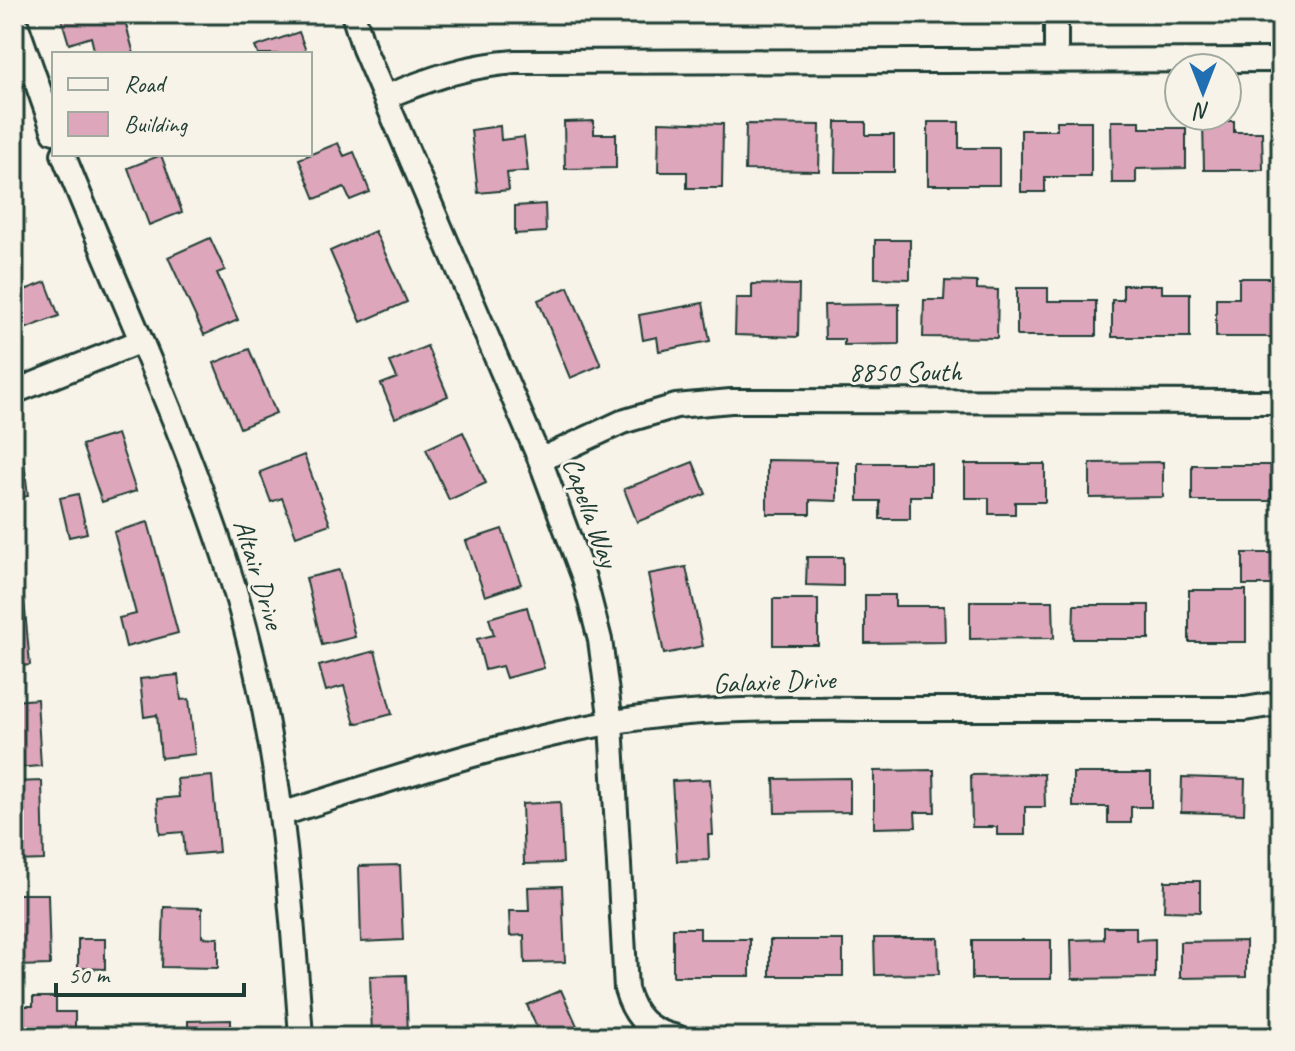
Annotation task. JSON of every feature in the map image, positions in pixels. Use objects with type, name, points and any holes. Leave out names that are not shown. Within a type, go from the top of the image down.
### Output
[{"type":"street","name":"Capella Way","points":[[353,14],[364,49],[540,460],[584,578],[600,640],[611,723],[626,989],[631,1007],[640,1020],[660,1033],[677,1037]]},
{"type":"street","points":[[1056,14],[1056,61]]},
{"type":"street","points":[[14,18],[18,46],[52,127]]},
{"type":"street","points":[[385,97],[433,77],[475,65],[515,62],[1281,60]]},
{"type":"street","name":"Altair Drive","points":[[64,156],[141,341],[226,560],[268,726],[282,814],[301,1037]]},
{"type":"street","points":[[14,392],[141,341]]},
{"type":"street","name":"8850 South","points":[[540,460],[622,422],[676,406],[731,401],[1281,402]]},
{"type":"street","name":"Galaxie Drive","points":[[282,814],[524,741],[611,723],[679,714],[763,709],[1245,709],[1281,703]]},
{"type":"building","points":[[60,14],[123,14],[133,52],[95,52],[91,37],[69,44]]},
{"type":"building","points":[[241,14],[290,14],[290,15],[242,22]]},
{"type":"building","points":[[299,32],[306,52],[257,52],[255,47]]},
{"type":"building","points":[[594,121],[594,134],[616,134],[616,168],[565,169],[564,122]]},
{"type":"building","points":[[1057,121],[1091,121],[1091,177],[1045,177],[1045,192],[1021,192],[1021,130],[1057,130]]},
{"type":"building","points":[[1111,121],[1140,121],[1140,128],[1186,132],[1186,168],[1136,169],[1136,183],[1112,183]]},
{"type":"building","points":[[659,122],[723,124],[722,188],[687,188],[687,172],[658,172]]},
{"type":"building","points":[[836,122],[866,122],[866,135],[894,135],[894,172],[835,172]]},
{"type":"building","points":[[928,122],[959,122],[959,148],[999,148],[999,185],[928,185]]},
{"type":"building","points":[[746,124],[820,125],[819,171],[745,170]]},
{"type":"building","points":[[500,126],[501,140],[524,137],[528,171],[507,173],[509,190],[478,193],[471,130]]},
{"type":"building","points":[[1203,132],[1262,132],[1263,170],[1204,170]]},
{"type":"building","points":[[338,143],[344,156],[354,152],[370,192],[350,200],[344,187],[315,199],[299,159]]},
{"type":"building","points":[[161,156],[182,212],[149,225],[128,168]]},
{"type":"building","points":[[545,204],[546,232],[515,234],[515,206]]},
{"type":"building","points":[[375,231],[407,302],[361,322],[330,251]]},
{"type":"building","points":[[210,238],[225,270],[217,273],[238,320],[204,335],[168,257]]},
{"type":"building","points":[[875,240],[910,240],[910,279],[875,278]]},
{"type":"building","points":[[1239,278],[1279,278],[1279,337],[1216,337],[1216,298],[1239,298]]},
{"type":"building","points":[[945,281],[977,282],[977,289],[998,290],[997,338],[923,337],[924,300],[944,300]]},
{"type":"building","points":[[46,282],[59,316],[14,333],[14,294]]},
{"type":"building","points":[[752,284],[799,285],[798,337],[735,335],[736,298],[752,298]]},
{"type":"building","points":[[1123,285],[1162,285],[1162,293],[1190,293],[1190,337],[1112,337],[1112,300],[1123,300]]},
{"type":"building","points":[[568,287],[601,365],[570,378],[538,300]]},
{"type":"building","points":[[1017,288],[1048,288],[1048,301],[1096,301],[1096,336],[1017,336]]},
{"type":"building","points":[[703,303],[710,341],[659,351],[657,337],[643,340],[639,315]]},
{"type":"building","points":[[899,304],[899,344],[844,345],[844,339],[825,339],[824,305]]},
{"type":"building","points":[[427,346],[448,396],[395,418],[381,384],[397,378],[390,362]]},
{"type":"building","points":[[249,349],[276,413],[240,428],[214,363]]},
{"type":"building","points":[[463,432],[486,483],[449,500],[426,449]]},
{"type":"building","points":[[117,434],[136,491],[102,502],[82,445]]},
{"type":"building","points":[[304,455],[330,524],[296,536],[282,498],[271,502],[260,472]]},
{"type":"building","points":[[767,460],[837,461],[837,501],[810,500],[810,514],[767,514]]},
{"type":"building","points":[[24,461],[28,496],[14,498],[14,463]]},
{"type":"building","points":[[693,462],[706,494],[637,522],[624,489]]},
{"type":"building","points":[[1163,462],[1163,497],[1090,498],[1090,463]]},
{"type":"building","points":[[858,463],[931,463],[931,496],[910,496],[910,519],[880,519],[880,501],[858,501]]},
{"type":"building","points":[[965,464],[1045,464],[1045,502],[1015,502],[1015,514],[989,514],[989,498],[965,498]]},
{"type":"building","points":[[1192,465],[1271,465],[1271,501],[1192,501]]},
{"type":"building","points":[[78,494],[87,533],[69,537],[60,498]]},
{"type":"building","points":[[148,522],[178,633],[126,647],[119,618],[136,614],[114,532]]},
{"type":"building","points":[[502,529],[521,584],[485,596],[466,541]]},
{"type":"building","points":[[1243,553],[1277,553],[1278,585],[1243,585]]},
{"type":"building","points":[[807,557],[843,557],[843,586],[806,585]]},
{"type":"building","points":[[686,567],[703,646],[664,654],[648,574]]},
{"type":"building","points":[[339,570],[355,637],[322,645],[306,578]]},
{"type":"building","points":[[1189,590],[1246,590],[1246,642],[1189,642]]},
{"type":"building","points":[[865,595],[895,595],[895,606],[944,606],[945,642],[865,643]]},
{"type":"building","points":[[24,599],[30,665],[14,667],[14,600]]},
{"type":"building","points":[[773,599],[818,599],[818,645],[773,645]]},
{"type":"building","points":[[970,601],[1053,601],[1054,638],[970,639]]},
{"type":"building","points":[[1074,605],[1149,605],[1149,639],[1073,639]]},
{"type":"building","points":[[527,607],[544,668],[506,678],[502,666],[485,670],[477,639],[494,635],[489,618]]},
{"type":"building","points":[[375,651],[392,714],[355,724],[344,686],[326,691],[319,666]]},
{"type":"building","points":[[178,675],[181,700],[189,699],[195,754],[161,758],[157,715],[144,717],[140,679]]},
{"type":"building","points":[[37,699],[41,766],[14,768],[14,701]]},
{"type":"building","points":[[934,770],[935,812],[915,812],[916,827],[874,828],[874,771]]},
{"type":"building","points":[[1073,773],[1151,773],[1151,807],[1131,807],[1131,823],[1108,823],[1108,807],[1073,807]]},
{"type":"building","points":[[1044,774],[1045,807],[1025,807],[1025,835],[997,835],[997,827],[972,827],[971,775]]},
{"type":"building","points":[[212,776],[219,852],[185,855],[183,832],[160,834],[157,799],[179,797],[177,779]]},
{"type":"building","points":[[1182,777],[1245,779],[1244,814],[1181,812]]},
{"type":"building","points":[[850,778],[850,812],[775,813],[774,779]]},
{"type":"building","points":[[710,779],[713,835],[708,835],[709,860],[677,861],[672,781]]},
{"type":"building","points":[[42,781],[44,860],[14,861],[14,782]]},
{"type":"building","points":[[560,802],[563,863],[524,864],[522,804]]},
{"type":"building","points":[[400,865],[403,940],[361,942],[359,866]]},
{"type":"building","points":[[1165,881],[1200,881],[1200,912],[1164,911]]},
{"type":"building","points":[[562,886],[565,962],[525,963],[524,935],[510,936],[509,911],[529,911],[528,887]]},
{"type":"building","points":[[15,894],[48,894],[50,965],[16,966]]},
{"type":"building","points":[[164,907],[202,908],[202,937],[218,938],[218,968],[162,967]]},
{"type":"building","points":[[1104,927],[1136,927],[1136,940],[1155,939],[1155,978],[1072,979],[1071,940],[1104,939]]},
{"type":"building","points":[[673,928],[700,928],[700,939],[750,939],[750,976],[673,976]]},
{"type":"building","points":[[874,938],[938,938],[939,974],[875,975]]},
{"type":"building","points":[[78,939],[105,939],[105,969],[78,968]]},
{"type":"building","points":[[770,940],[843,940],[843,976],[770,976]]},
{"type":"building","points":[[972,940],[1051,940],[1051,979],[972,979]]},
{"type":"building","points":[[1246,941],[1246,977],[1180,978],[1180,942]]},
{"type":"building","points":[[406,975],[408,1037],[372,1037],[370,976]]},
{"type":"building","points":[[561,990],[582,1037],[541,1037],[527,1005]]},
{"type":"building","points":[[33,997],[56,997],[56,1012],[75,1012],[75,1037],[14,1037],[14,1006],[33,1006]]},
{"type":"building","points":[[231,1020],[231,1037],[188,1037],[188,1021]]}]
